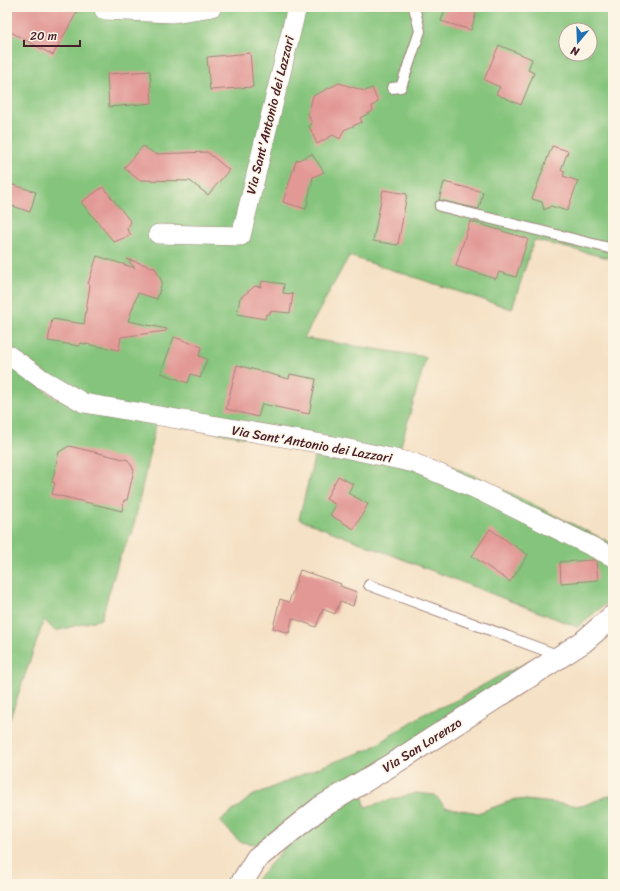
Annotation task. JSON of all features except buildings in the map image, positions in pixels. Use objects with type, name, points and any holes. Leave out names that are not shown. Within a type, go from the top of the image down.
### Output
[{"type":"street","points":[[104,10],[172,13],[212,7]]},
{"type":"street","name":"Via Sant'Antonio dei Lazzari","points":[[158,234],[241,236],[297,7]]},
{"type":"street","name":"Via Sant'Antonio dei Lazzari","points":[[7,354],[42,379],[84,403],[335,446],[414,463],[476,489],[613,556]]},
{"type":"street","name":"Via San Lorenzo","points":[[241,884],[257,858],[320,808],[399,760],[583,642],[613,616]]},
{"type":"lane","points":[[392,88],[401,87],[420,31],[414,7]]},
{"type":"lane","points":[[440,206],[613,249]]},
{"type":"lane","points":[[369,585],[560,656]]},
{"type":"green space","points":[[7,7],[613,7],[613,259],[534,240],[512,309],[349,256],[304,338],[426,357],[400,449],[430,457],[477,477],[613,544],[613,598],[577,627],[299,519],[316,450],[156,422],[133,530],[119,559],[101,619],[55,631],[44,620],[7,727],[7,362],[58,400],[63,386],[7,345]]},
{"type":"green space","points":[[539,657],[520,691],[406,765],[363,796],[365,807],[416,793],[435,795],[445,807],[478,813],[516,799],[582,806],[613,794],[613,884],[252,884],[285,848],[240,842],[220,821],[252,796],[320,767],[370,749],[424,714],[455,701],[501,675]]}]
